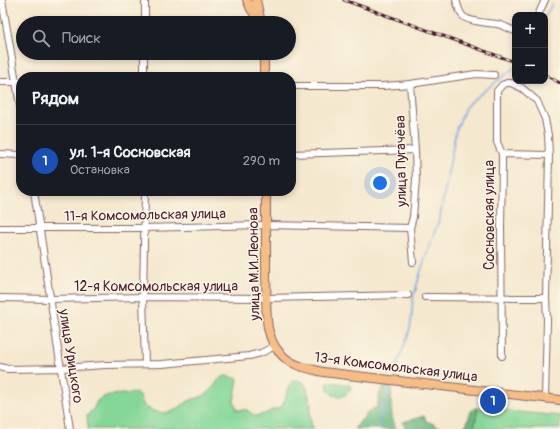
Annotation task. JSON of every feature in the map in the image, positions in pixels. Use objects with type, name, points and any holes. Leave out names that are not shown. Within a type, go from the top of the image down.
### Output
[{"type":"main road","points":[[239,0],[254,4]]},
{"type":"main road","points":[[247,0],[254,4],[258,16]]},
{"type":"main road","points":[[264,60],[264,72]]},
{"type":"main road","name":"улица М.И.Леонова","points":[[266,196],[267,298],[270,337]]},
{"type":"main road","name":"13-я Комсомольская улица","points":[[270,337],[280,353],[287,360],[295,365],[323,372],[560,400]]},
{"type":"street","points":[[2,0],[16,72]]},
{"type":"street","points":[[145,0],[145,16]]},
{"type":"street","points":[[456,0],[463,17],[499,24],[512,30]]},
{"type":"street","points":[[540,12],[546,0]]},
{"type":"street","points":[[144,60],[144,72]]},
{"type":"street","points":[[296,86],[384,86],[410,84],[476,74],[494,75]]},
{"type":"street","points":[[0,82],[16,82]]},
{"type":"street","name":"Сосновская улица","points":[[502,356],[502,154],[497,142],[497,91],[502,85],[511,83],[522,88],[537,101],[545,119],[548,135],[549,155]]},
{"type":"street","name":"улица Пугачёва","points":[[410,84],[416,180],[413,217],[410,228],[413,262]]},
{"type":"street","points":[[296,154],[415,150]]},
{"type":"street","points":[[0,154],[16,155]]},
{"type":"street","points":[[502,154],[549,155],[545,399]]},
{"type":"street","name":"улица Урицкого","points":[[35,196],[70,429]]},
{"type":"street","points":[[145,196],[143,297],[145,364]]},
{"type":"street","name":"11-я Комсомольская улица","points":[[0,228],[144,228],[266,225],[410,228]]},
{"type":"street","name":"12-я Комсомольская улица","points":[[0,298],[267,298],[408,295]]},
{"type":"street","points":[[425,296],[546,298]]},
{"type":"street","points":[[0,367],[8,369],[61,368],[104,364],[162,364],[249,356],[261,353],[275,346]]},
{"type":"green space","points":[[226,376],[238,379],[234,401],[237,410],[247,410],[255,416],[265,414],[282,407],[291,382],[295,380],[303,382],[306,386],[311,404],[310,415],[311,423],[314,429],[88,429],[87,416],[94,408],[97,401],[101,398],[109,395],[138,393],[145,407],[154,411],[166,413],[206,394],[220,379]]},
{"type":"green space","points":[[328,383],[350,385],[350,391],[342,396],[333,395],[328,388]]},
{"type":"green space","points":[[385,386],[392,387],[392,414],[396,429],[354,429],[368,412],[377,407],[380,392]]},
{"type":"green space","points":[[478,408],[560,416],[560,429],[474,429]]},
{"type":"green space","points":[[478,408],[474,429],[462,429],[467,423],[471,411]]},
{"type":"green space","points":[[424,416],[426,421],[442,429],[406,429],[403,422]]},
{"type":"waterway","points":[[548,12],[552,4]]},
{"type":"waterway","points":[[393,375],[408,336],[411,323],[413,299],[421,270],[440,217],[456,130],[465,108],[469,103],[512,69]]},
{"type":"waterway","points":[[378,429],[389,386]]},
{"type":"railway","points":[[344,0],[512,61]]},
{"type":"railway","points":[[548,77],[560,83]]},
{"type":"place","name":"ул. 1-я Сосновская","points":[[493,401]]}]
